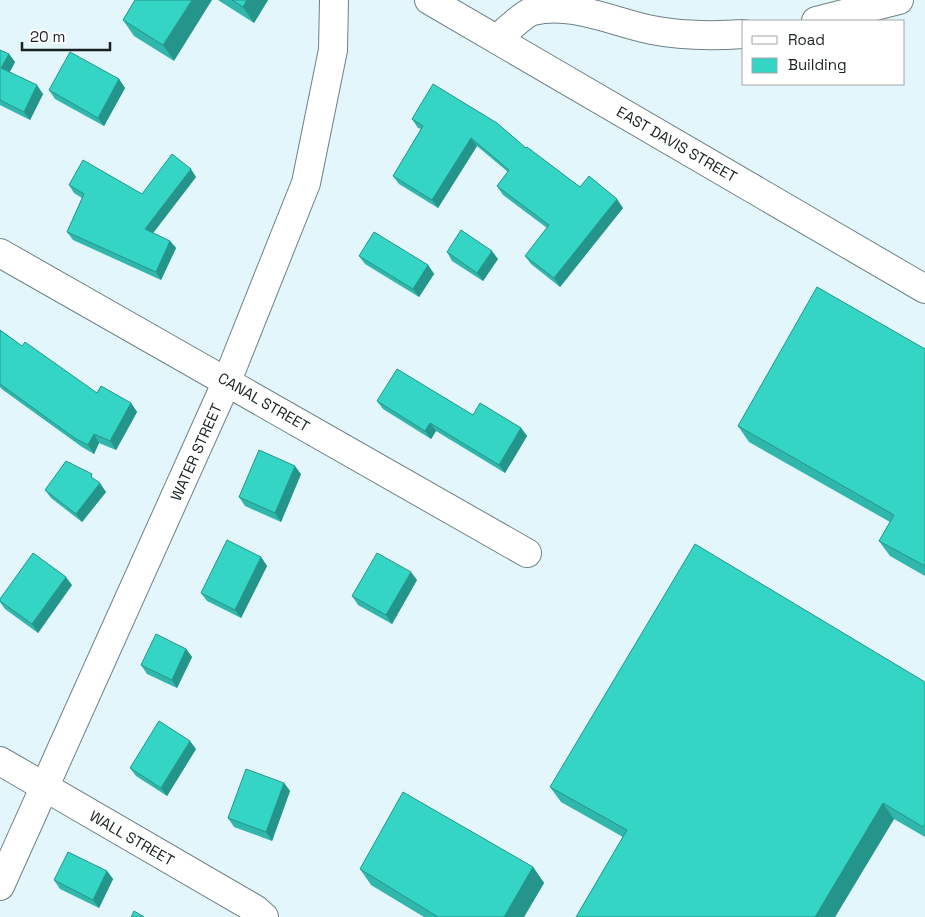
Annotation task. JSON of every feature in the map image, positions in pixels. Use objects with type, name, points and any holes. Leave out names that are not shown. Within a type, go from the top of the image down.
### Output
[{"type":"street","name":"WATER STREET","points":[[0,886],[227,381],[306,183],[332,50],[334,0]]},
{"type":"street","name":"EAST DAVIS STREET","points":[[429,0],[925,289]]},
{"type":"street","points":[[820,20],[899,0]]},
{"type":"street","points":[[497,39],[531,12],[557,8],[596,15],[653,30],[712,36],[742,34]]},
{"type":"street","name":"CANAL STREET","points":[[0,253],[528,553]]},
{"type":"street","name":"WALL STREET","points":[[0,761],[255,909],[264,917]]},
{"type":"building","points":[[135,0],[192,0],[163,45],[123,20]]},
{"type":"building","points":[[232,0],[247,0],[243,7]]},
{"type":"building","points":[[0,50],[9,54],[1,68],[37,85],[24,112],[0,100]]},
{"type":"building","points":[[70,52],[119,79],[98,118],[49,90]]},
{"type":"building","points":[[433,84],[497,123],[526,148],[580,187],[589,176],[617,199],[554,278],[525,256],[549,225],[497,186],[509,170],[471,138],[432,200],[393,176],[423,126],[412,119]]},
{"type":"building","points":[[172,154],[191,169],[145,229],[170,241],[156,272],[67,232],[84,194],[69,185],[83,160],[142,194]]},
{"type":"building","points":[[461,230],[492,251],[477,273],[447,252]]},
{"type":"building","points":[[374,232],[428,265],[413,289],[359,256]]},
{"type":"building","points":[[817,287],[925,349],[925,566],[879,541],[894,515],[738,426]]},
{"type":"building","points":[[0,330],[22,346],[25,342],[97,393],[101,386],[131,403],[110,441],[94,434],[88,445],[76,439],[0,384]]},
{"type":"building","points":[[397,369],[473,415],[480,403],[521,428],[499,465],[430,423],[425,431],[377,401]]},
{"type":"building","points":[[259,450],[295,466],[275,513],[239,497]]},
{"type":"building","points":[[66,461],[92,474],[91,477],[100,483],[76,514],[45,490]]},
{"type":"building","points":[[227,540],[261,557],[235,610],[201,593]]},
{"type":"building","points":[[695,544],[925,682],[925,824],[923,827],[883,803],[815,917],[576,917],[627,830],[550,787]]},
{"type":"building","points":[[33,553],[66,577],[32,624],[0,601],[0,599]]},
{"type":"building","points":[[377,553],[411,572],[386,615],[352,596]]},
{"type":"building","points":[[156,634],[186,649],[172,680],[141,665]]},
{"type":"building","points":[[159,721],[190,741],[161,788],[130,768]]},
{"type":"building","points":[[246,769],[284,783],[266,832],[228,818]]},
{"type":"building","points":[[403,792],[533,867],[504,917],[438,917],[360,869]]},
{"type":"building","points":[[68,852],[107,871],[93,900],[54,880]]},
{"type":"building","points":[[134,911],[144,917],[131,917]]}]
